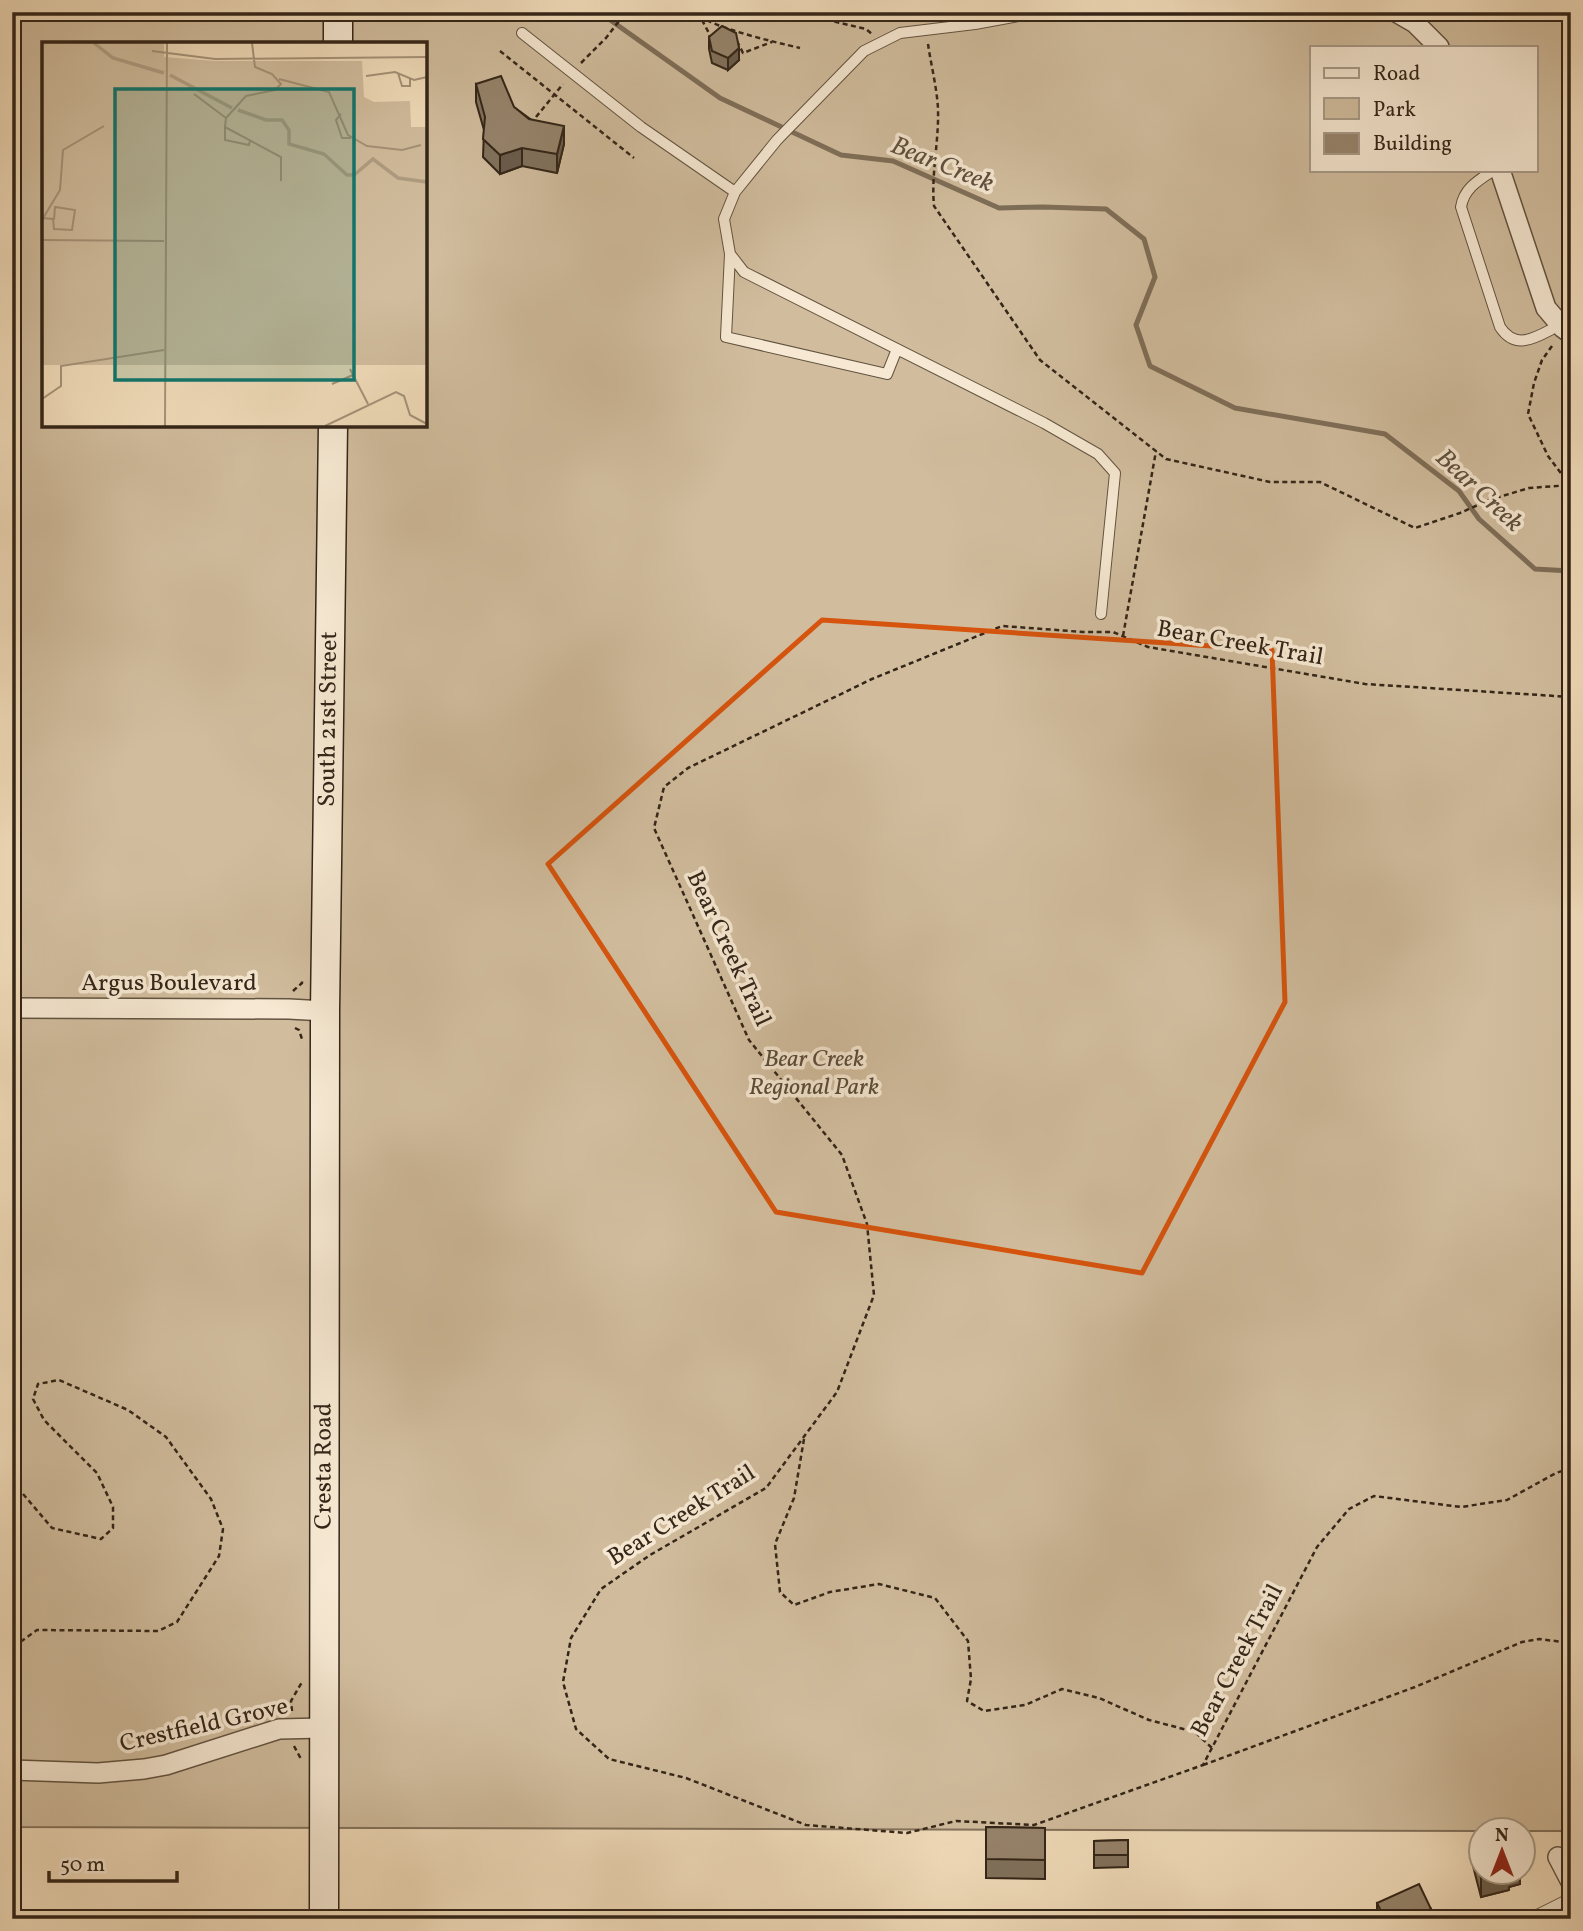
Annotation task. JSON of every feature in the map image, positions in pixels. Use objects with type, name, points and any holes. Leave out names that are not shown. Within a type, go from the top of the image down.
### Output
[{"type":"main road","points":[[338,12],[338,42]]},
{"type":"main road","name":"South 21st Street","points":[[325,1011],[333,427]]},
{"type":"main road","name":"Cresta Road","points":[[324,1919],[325,1011]]},
{"type":"street","points":[[1396,12],[1415,23],[1438,46]]},
{"type":"street","points":[[1501,172],[1546,308],[1565,329]]},
{"type":"street","name":"Argus Boulevard","points":[[12,1008],[325,1011]]},
{"type":"street","name":"Crestfield Grove","points":[[12,1770],[98,1773],[144,1769],[166,1765],[279,1729],[323,1728]]},
{"type":"street","points":[[1558,1857],[1571,1882]]},
{"type":"lane","points":[[897,349],[887,374],[726,337],[730,254],[724,219],[735,192],[777,140],[864,51],[900,33],[975,24],[1040,12]]},
{"type":"lane","points":[[522,33],[641,127],[735,192]]},
{"type":"lane","points":[[1491,172],[1468,189],[1461,207],[1500,327],[1511,339],[1521,341],[1565,329]]},
{"type":"lane","points":[[730,254],[744,272],[1044,423],[1098,454],[1115,473],[1101,614]]},
{"type":"lane","points":[[1528,1919],[1571,1898]]},
{"type":"path","points":[[692,12],[702,19],[772,42],[800,47]]},
{"type":"path","points":[[793,12],[866,29],[883,42]]},
{"type":"path","points":[[606,38],[625,13]]},
{"type":"path","points":[[702,19],[712,39],[718,37]]},
{"type":"path","points":[[926,30],[938,108],[934,206],[1040,360],[1166,459],[1270,482],[1320,482],[1415,528],[1528,488],[1571,485]]},
{"type":"path","points":[[732,38],[738,41],[743,53],[772,42]]},
{"type":"path","points":[[500,51],[634,158]]},
{"type":"path","points":[[1565,329],[1542,360],[1528,414],[1548,456],[1571,485]]},
{"type":"path","points":[[1123,636],[1156,451]]},
{"type":"path","name":"Bear Creek Trail","points":[[1571,697],[1364,684],[1148,647],[1113,632],[1002,626],[872,679],[688,768],[664,787],[654,828],[749,1040],[842,1155],[867,1224],[874,1295],[837,1392],[766,1488],[650,1555],[601,1589],[571,1638],[563,1682],[576,1729],[609,1759],[686,1778],[806,1825],[907,1833],[956,1821],[1034,1825],[1203,1765],[1317,1547],[1349,1509],[1374,1496],[1461,1507],[1507,1500],[1556,1473],[1571,1468]]},
{"type":"path","points":[[288,992],[302,984],[302,970]]},
{"type":"path","points":[[289,1025],[299,1030],[303,1044]]},
{"type":"path","points":[[12,1481],[52,1528],[101,1539],[113,1528],[113,1507],[97,1473],[44,1420],[33,1399],[38,1384],[60,1380],[128,1410],[166,1437],[211,1499],[223,1529],[219,1556],[177,1622],[158,1632],[37,1630],[16,1645],[12,1652]]},
{"type":"path","points":[[804,1436],[794,1498],[775,1544],[779,1592],[794,1605],[830,1592],[879,1584],[935,1598],[968,1641],[971,1679],[967,1701],[984,1711],[1025,1705],[1062,1689],[1099,1698],[1149,1720],[1195,1732],[1212,1748]]},
{"type":"path","points":[[1203,1765],[1415,1688],[1522,1642],[1539,1639],[1571,1643]]},
{"type":"path","points":[[302,1682],[291,1701],[293,1744],[303,1763]]},
{"type":"highlighted area","points":[[822,620],[1272,650],[1285,1002],[1142,1273],[776,1212],[548,864]]},
{"type":"green space","name":"Bear Creek Regional Park","points":[[12,12],[1571,12],[1571,1831],[1538,1831],[1538,1815],[1468,1815],[1468,1831],[12,1827]]},
{"type":"building","points":[[722,26],[736,33],[739,48],[728,58],[712,51],[709,37]]},
{"type":"building","points":[[501,76],[514,107],[529,119],[564,126],[557,154],[522,148],[500,155],[483,139],[485,117],[476,84]]},
{"type":"building","points":[[986,1827],[1045,1828],[1045,1860],[986,1859]]},
{"type":"building","points":[[1128,1840],[1128,1855],[1094,1855],[1094,1841]]},
{"type":"building","points":[[1419,1884],[1431,1909],[1409,1919],[1376,1919],[1383,1915],[1377,1903]]},
{"type":"waterway","name":"Bear Creek","points":[[599,12],[720,98],[841,155],[893,161],[999,208],[1106,209],[1144,239],[1155,277],[1136,325],[1150,366],[1235,408],[1385,434],[1459,491],[1479,519],[1535,569],[1571,571]]}]
